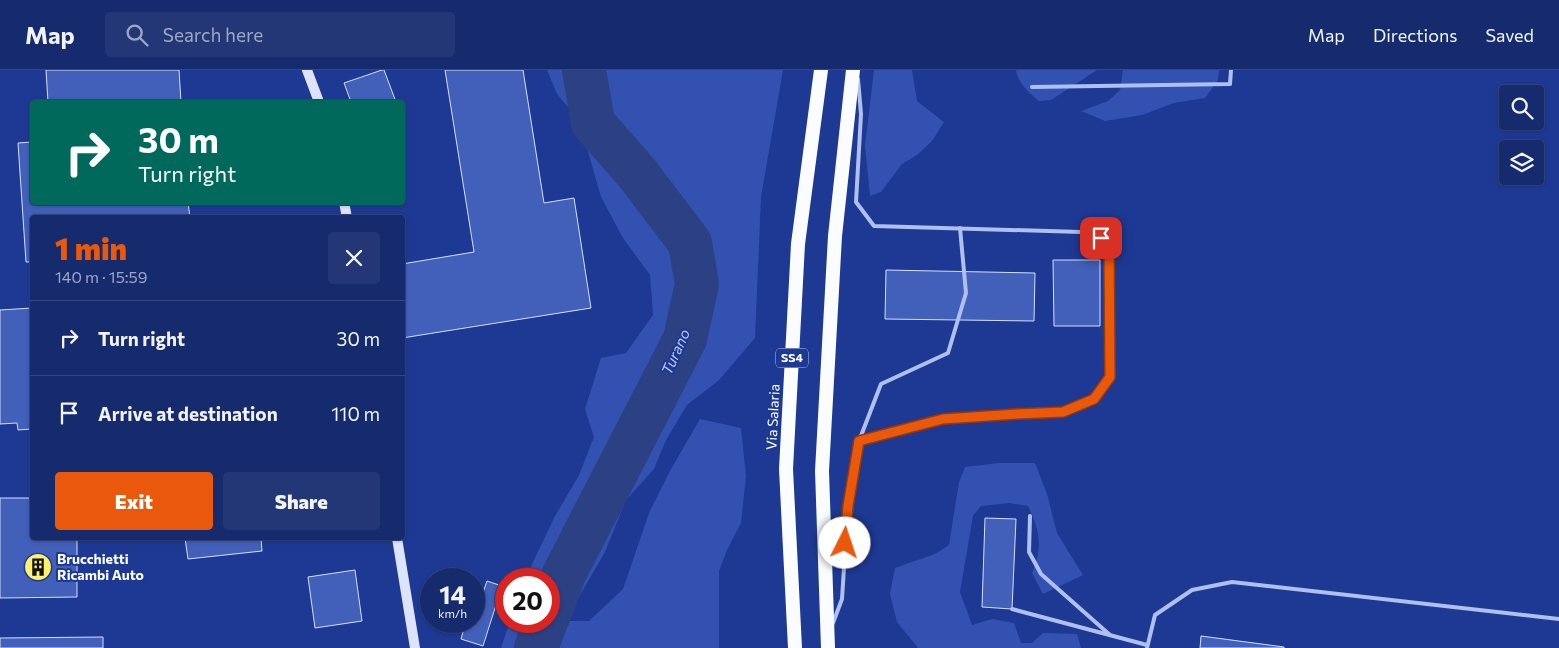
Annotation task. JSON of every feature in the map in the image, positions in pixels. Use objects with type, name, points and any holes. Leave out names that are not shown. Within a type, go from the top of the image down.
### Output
[{"type":"highway","name":"Via Salaria","points":[[795,648],[786,469],[798,244],[821,70]]},
{"type":"highway","name":"SS4","points":[[827,644],[822,470],[835,236],[854,70]]},
{"type":"main road","points":[[307,70],[318,100]]},
{"type":"main road","points":[[397,540],[415,648]]},
{"type":"lane","points":[[858,70],[861,114],[856,202],[874,226],[1081,232],[1101,238],[1109,250],[1110,377],[1094,399],[1063,412],[943,419],[859,441]]},
{"type":"lane","points":[[1032,86],[1230,84],[1231,70]]},
{"type":"lane","points":[[827,644],[842,599],[848,506],[859,441],[881,384],[948,353],[966,293],[960,228]]},
{"type":"lane","points":[[1030,516],[1029,552],[1041,574],[1110,635]]},
{"type":"lane","points":[[1012,609],[1110,635],[1147,647],[1155,614],[1192,590],[1232,582],[1559,619]]},
{"type":"shaded area","points":[[547,70],[783,70],[761,197],[755,338],[719,380],[687,405],[666,440],[654,469],[626,500],[605,552],[580,595],[569,621],[589,621],[623,589],[649,513],[671,469],[700,419],[741,428],[746,476],[741,523],[719,571],[719,648],[501,648],[506,633],[560,633],[560,568],[530,568],[554,518],[579,475],[594,437],[585,409],[601,358],[626,353],[653,315],[650,275],[623,238],[601,197],[579,120],[557,94]]},
{"type":"shaded area","points":[[874,70],[912,70],[917,101],[944,122],[932,141],[917,155],[902,164],[881,192],[870,196],[865,146]]},
{"type":"shaded area","points":[[1016,70],[1097,70],[1051,100],[1039,101],[1022,83]]},
{"type":"shaded area","points":[[1123,70],[1219,70],[1218,80],[1205,98],[1174,103],[1142,115],[1105,121],[1081,111],[1108,101],[1120,90]]},
{"type":"shaded area","points":[[999,463],[1035,463],[1047,494],[1057,533],[1083,575],[1043,594],[1032,573],[1038,555],[1039,539],[1028,506],[1009,503],[981,506],[973,516],[960,592],[972,625],[992,619],[1014,623],[1021,643],[1032,643],[1043,633],[1077,634],[1081,648],[918,648],[897,622],[890,594],[895,568],[935,554],[949,545],[959,482],[965,467]]},
{"type":"building","points":[[46,70],[179,70],[181,100],[48,100]]},
{"type":"building","points":[[384,70],[395,100],[350,100],[344,83]]},
{"type":"building","points":[[445,70],[523,70],[544,203],[574,198],[591,308],[405,338],[405,264],[474,252]]},
{"type":"building","points":[[30,142],[30,205],[188,205],[190,215],[30,215],[30,262],[26,262],[18,143]]},
{"type":"building","points":[[1053,260],[1100,260],[1100,326],[1054,326]]},
{"type":"building","points":[[886,270],[1035,273],[1034,321],[885,319]]},
{"type":"building","points":[[30,308],[30,429],[18,430],[17,423],[0,424],[0,310]]},
{"type":"building","name":"Brucchietti Ricambi Auto","points":[[0,498],[30,498],[30,540],[77,540],[77,597],[0,598]]},
{"type":"building","points":[[985,518],[1016,519],[1012,609],[982,607]]},
{"type":"building","points":[[185,540],[261,540],[262,551],[188,559]]},
{"type":"building","points":[[355,570],[362,621],[315,628],[308,577]]},
{"type":"building","points":[[487,581],[495,584],[495,608],[483,646],[461,639],[463,633],[485,633],[485,587]]},
{"type":"building","points":[[1201,636],[1284,647],[1284,648],[1200,648]]},
{"type":"building","points":[[103,637],[103,648],[0,648],[0,638]]},
{"type":"waterway","name":"Turano","points":[[560,585],[685,339],[697,284],[690,243],[637,173],[593,123],[584,70]]},
{"type":"waterway","name":"Turano","points":[[536,648],[542,633]]},
{"type":"place","name":"Brucchietti Ricambi Auto","points":[[38,567]]},
{"type":"route","points":[[845,543],[848,506],[859,441],[943,419],[1063,412],[1094,399],[1110,377],[1109,250],[1101,238]]}]
